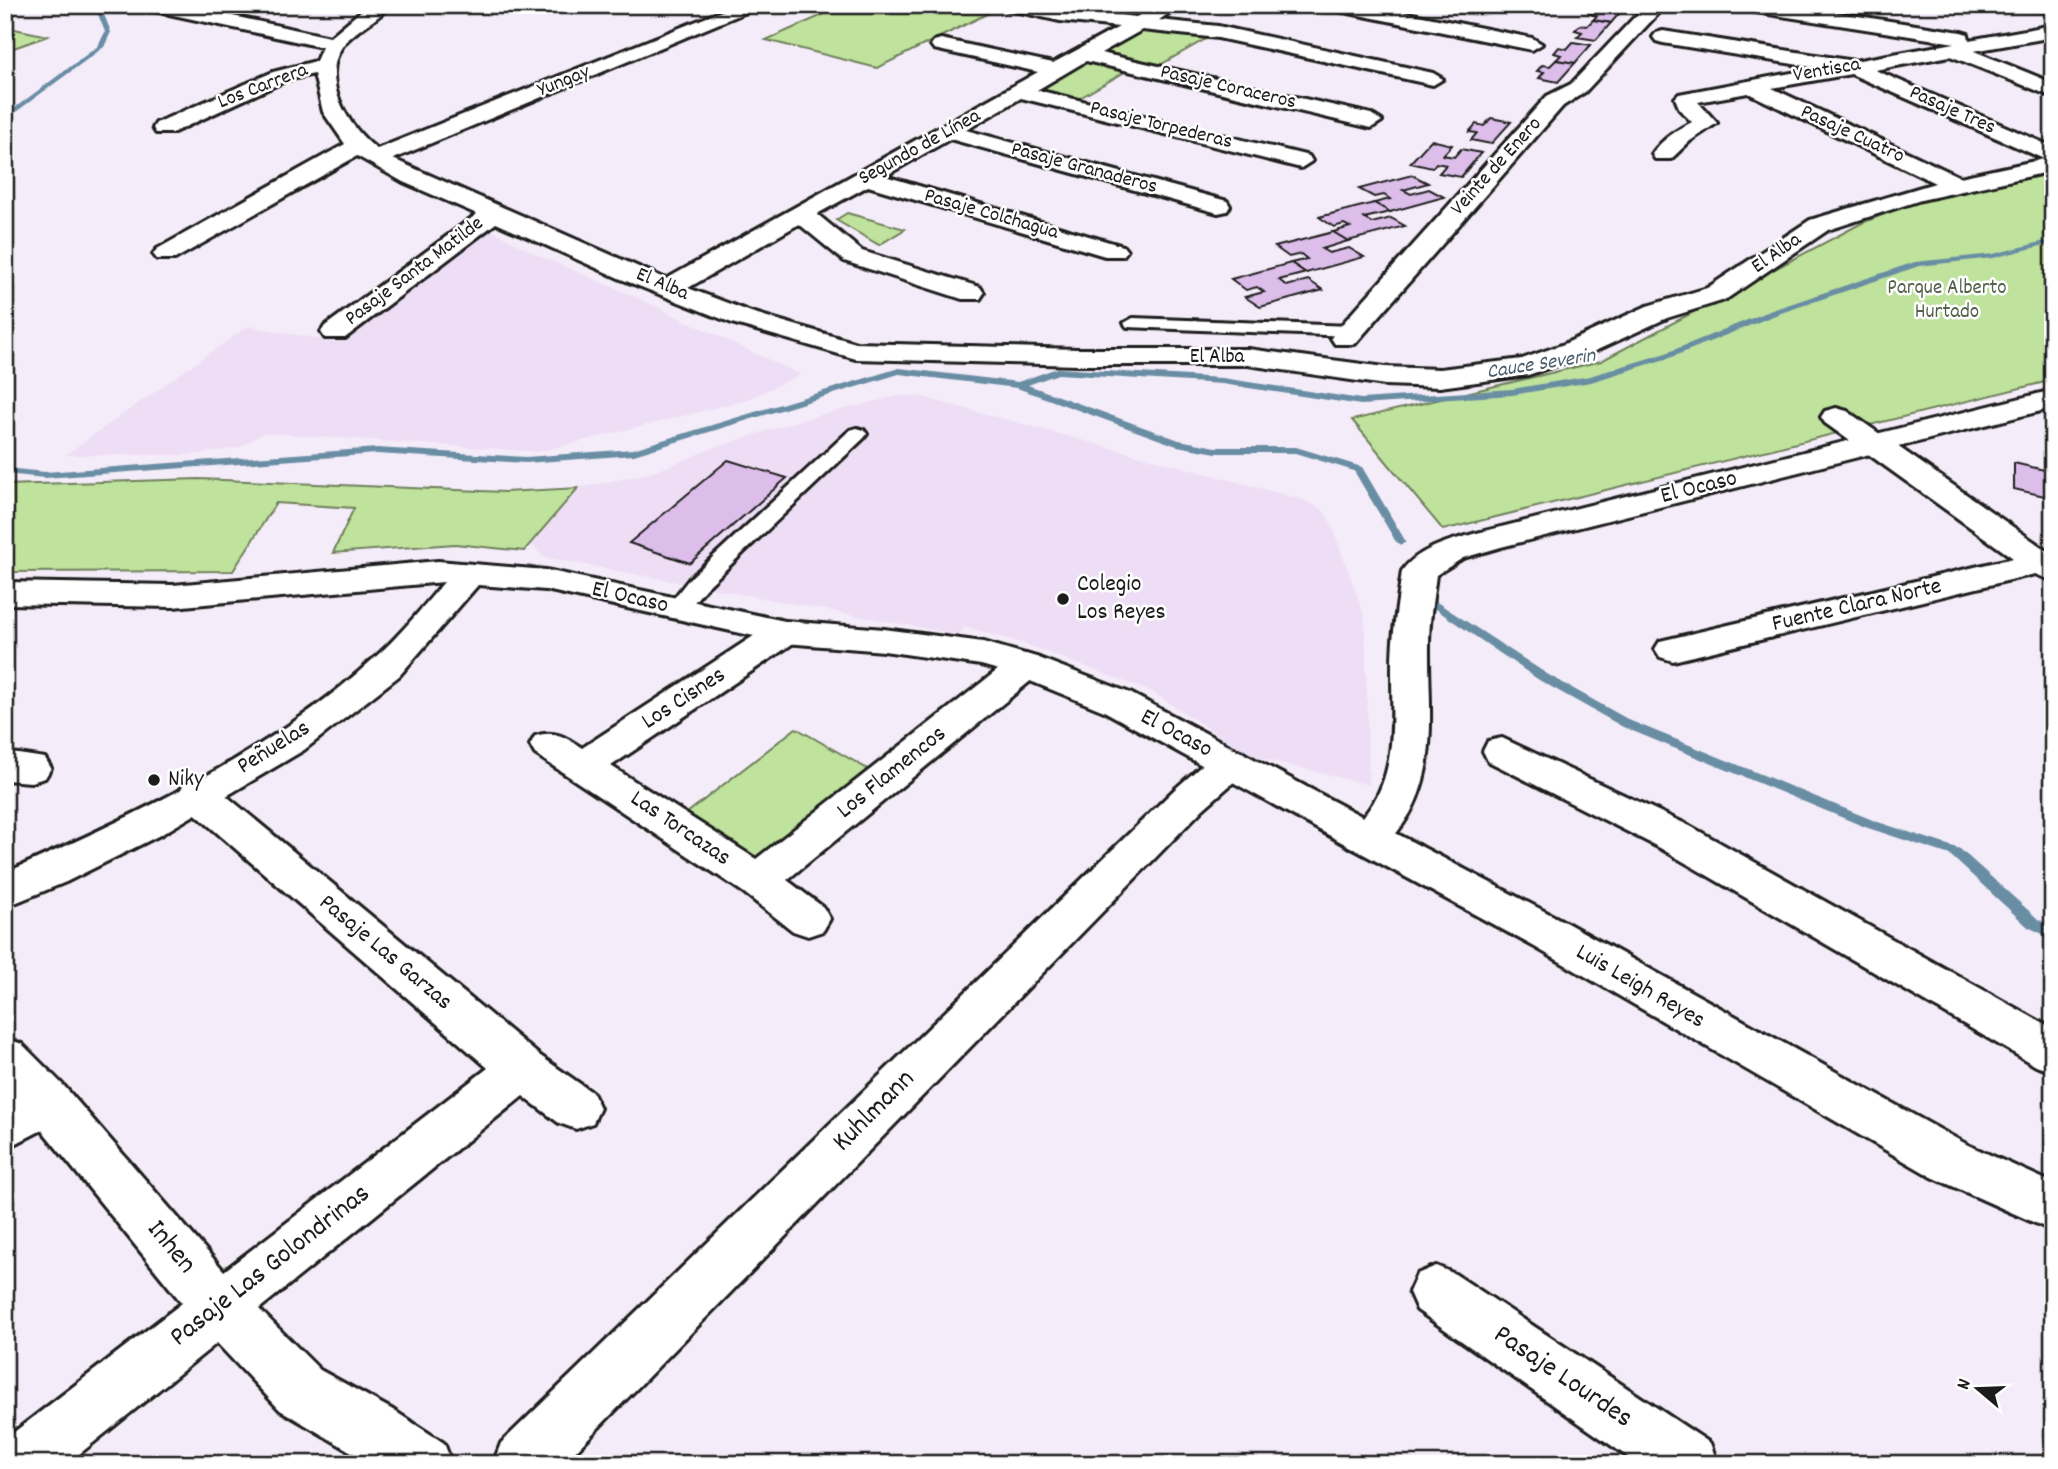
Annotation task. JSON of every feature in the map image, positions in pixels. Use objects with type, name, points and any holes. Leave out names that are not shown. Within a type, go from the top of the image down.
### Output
[{"type":"street","points":[[155,5],[334,44]]},
{"type":"street","name":"Los Carrera","points":[[164,128],[280,76],[324,65],[334,44],[381,5]]},
{"type":"street","points":[[716,5],[747,8]]},
{"type":"street","points":[[1013,5],[1060,15],[1218,32],[1433,79]]},
{"type":"street","name":"Segundo de Línea","points":[[668,288],[1172,5]]},
{"type":"street","points":[[1339,5],[1532,44]]},
{"type":"street","name":"Veinte de Enero","points":[[1348,334],[1555,101],[1578,88],[1657,5]]},
{"type":"street","points":[[1749,5],[1991,42]]},
{"type":"street","points":[[2042,5],[2053,7]]},
{"type":"street","name":"Yungay","points":[[166,254],[366,152],[747,8]]},
{"type":"street","name":"Ventisca","points":[[1663,154],[1682,136],[1706,123],[1688,105],[1686,98],[2050,33]]},
{"type":"street","points":[[1663,37],[1852,67]]},
{"type":"street","points":[[940,45],[1056,70]]},
{"type":"street","points":[[1954,50],[2053,91]]},
{"type":"street","name":"Pasaje Coraceros","points":[[1085,55],[1371,121]]},
{"type":"street","points":[[324,65],[322,83],[330,101],[366,152]]},
{"type":"street","name":"Pasaje Tres","points":[[1852,67],[2053,155]]},
{"type":"street","name":"Pasaje Cuatro","points":[[1748,85],[1956,184]]},
{"type":"street","name":"Pasaje Torpederas","points":[[1021,92],[1301,161]]},
{"type":"street","name":"Pasaje Granaderos","points":[[949,132],[1218,206]]},
{"type":"street","name":"El Alba","points":[[366,152],[411,177],[668,288],[765,325],[856,351],[1078,357],[1248,357],[1385,376],[1440,378],[1528,366],[1574,350],[1657,312],[1716,294],[1819,225],[1914,194],[2053,164]]},
{"type":"street","name":"Pasaje Colchagua","points":[[867,178],[1114,251]]},
{"type":"street","name":"Pasaje Santa Matilde","points":[[335,332],[495,212]]},
{"type":"street","points":[[802,214],[853,256],[971,293]]},
{"type":"street","name":"El Ocaso","points":[[1369,838],[1397,804],[1410,761],[1412,641],[1419,571],[1451,551],[1489,540],[2053,399]]},
{"type":"street","name":"Fuente Clara Norte","points":[[1836,417],[2047,567]]},
{"type":"street","name":"Fuente Clara Norte","points":[[1673,649],[2047,567]]},
{"type":"street","name":"El Ocaso","points":[[5,593],[173,596],[246,592],[395,574],[468,574],[546,580],[785,632],[921,645],[982,654],[1026,666],[1117,702],[1230,763]]},
{"type":"street","name":"Peñuelas","points":[[5,891],[198,794],[270,752],[373,680],[422,632],[468,574]]},
{"type":"street","name":"Los Cisnes","points":[[584,765],[785,632]]},
{"type":"street","name":"Los Flamencos","points":[[758,881],[1026,666]]},
{"type":"street","name":"Las Torcazas","points":[[549,745],[584,765],[758,881],[808,919]]},
{"type":"street","points":[[1502,751],[1675,836],[2053,1052]]},
{"type":"street","name":"Luis Leigh Reyes","points":[[1230,763],[1549,934],[1950,1161],[2053,1208]]},
{"type":"street","name":"Kuhlmann","points":[[522,1464],[1189,799],[1230,763]]},
{"type":"street","name":"Pasaje Las Garzas","points":[[198,794],[522,1069],[576,1108]]},
{"type":"street","name":"Inhen","points":[[5,1058],[26,1114],[300,1390],[373,1430],[423,1464]]},
{"type":"street","name":"Pasaje Las Golondrinas","points":[[20,1464],[522,1069]]},
{"type":"street","name":"Pasaje Lourdes","points":[[1436,1292],[1689,1464]]},
{"type":"lane","points":[[1133,323],[1348,334]]},
{"type":"lane","points":[[677,608],[696,584],[857,434]]},
{"type":"shaded area","points":[[488,228],[538,255],[636,297],[801,375],[743,401],[538,452],[264,433],[239,448],[189,455],[65,455],[248,326],[337,342]]},
{"type":"shaded area","name":"Colegio Los Reyes","points":[[896,396],[919,396],[1304,500],[1323,510],[1331,523],[1365,618],[1369,785],[1249,755],[1152,692],[1025,644],[965,627],[959,635],[543,557],[532,544],[578,488],[654,472],[713,448],[800,420]]},
{"type":"green space","points":[[845,5],[968,5],[993,11],[877,68],[766,40]]},
{"type":"green space","points":[[5,27],[48,36],[5,51]]},
{"type":"green space","points":[[1158,30],[1209,37],[1160,65],[1103,54],[1142,32]]},
{"type":"green space","points":[[1088,61],[1130,69],[1078,99],[1037,89]]},
{"type":"green space","name":"Parque Alberto Hurtado","points":[[2053,173],[2053,380],[1443,530],[1352,420],[1601,361],[1862,223],[1910,204]]},
{"type":"green space","points":[[847,213],[905,229],[879,245],[836,220]]},
{"type":"green space","points":[[199,479],[504,492],[578,488],[524,551],[455,544],[333,553],[354,508],[276,503],[233,571],[5,572],[5,485]]},
{"type":"green space","points":[[796,728],[871,771],[758,865],[682,817]]},
{"type":"building","points":[[1607,5],[1625,7],[1611,23],[1593,20],[1597,16],[1590,14]]},
{"type":"building","points":[[1593,20],[1611,23],[1596,40],[1577,37],[1582,32],[1575,30],[1580,25],[1587,26]]},
{"type":"building","points":[[1573,42],[1591,45],[1575,63],[1556,60],[1561,55],[1554,53],[1559,47],[1567,49]]},
{"type":"building","points":[[1556,60],[1575,63],[1558,82],[1539,78],[1544,72],[1537,71],[1542,65],[1550,66]]},
{"type":"building","points":[[1491,118],[1511,122],[1491,144],[1471,140],[1477,133],[1469,132],[1476,124],[1484,126]]},
{"type":"building","points":[[1431,140],[1452,145],[1443,155],[1454,157],[1461,149],[1481,153],[1461,177],[1439,173],[1446,165],[1436,163],[1432,168],[1410,163]]},
{"type":"building","points":[[1412,175],[1428,183],[1403,190],[1411,194],[1429,189],[1444,197],[1390,212],[1374,203],[1390,199],[1384,195],[1374,197],[1359,189]]},
{"type":"building","points":[[1374,203],[1390,212],[1364,218],[1372,223],[1391,218],[1405,226],[1348,241],[1333,232],[1350,227],[1344,224],[1334,227],[1319,217]]},
{"type":"building","points":[[1333,232],[1348,241],[1322,249],[1329,253],[1349,248],[1364,257],[1306,273],[1291,263],[1307,259],[1301,254],[1289,257],[1275,247]]},
{"type":"building","points":[[1291,263],[1306,273],[1279,280],[1287,286],[1308,280],[1323,290],[1260,307],[1245,297],[1264,292],[1257,287],[1246,290],[1231,279]]},
{"type":"building","points":[[728,460],[787,478],[690,563],[629,543]]},
{"type":"building","points":[[2014,463],[2053,472],[2053,498],[2014,489]]},
{"type":"waterway","points":[[5,118],[101,47],[108,32],[101,13],[66,5]]},
{"type":"waterway","name":"Cauce Severin","points":[[1019,385],[1057,371],[1222,381],[1361,402],[1512,392],[1591,379],[1669,355],[1775,312],[1918,264],[1993,256],[2053,241]]},
{"type":"waterway","points":[[5,471],[45,475],[377,451],[526,460],[634,452],[899,371],[1019,385]]},
{"type":"waterway","points":[[1019,385],[1177,443],[1216,450],[1296,450],[1358,469],[1401,542]]},
{"type":"waterway","points":[[1429,600],[1543,677],[1627,724],[1870,824],[1955,852],[2033,923],[2053,934]]},
{"type":"place","name":"Colegio Los Reyes","points":[[1063,599]]},
{"type":"place","name":"Niky","points":[[154,780]]}]
